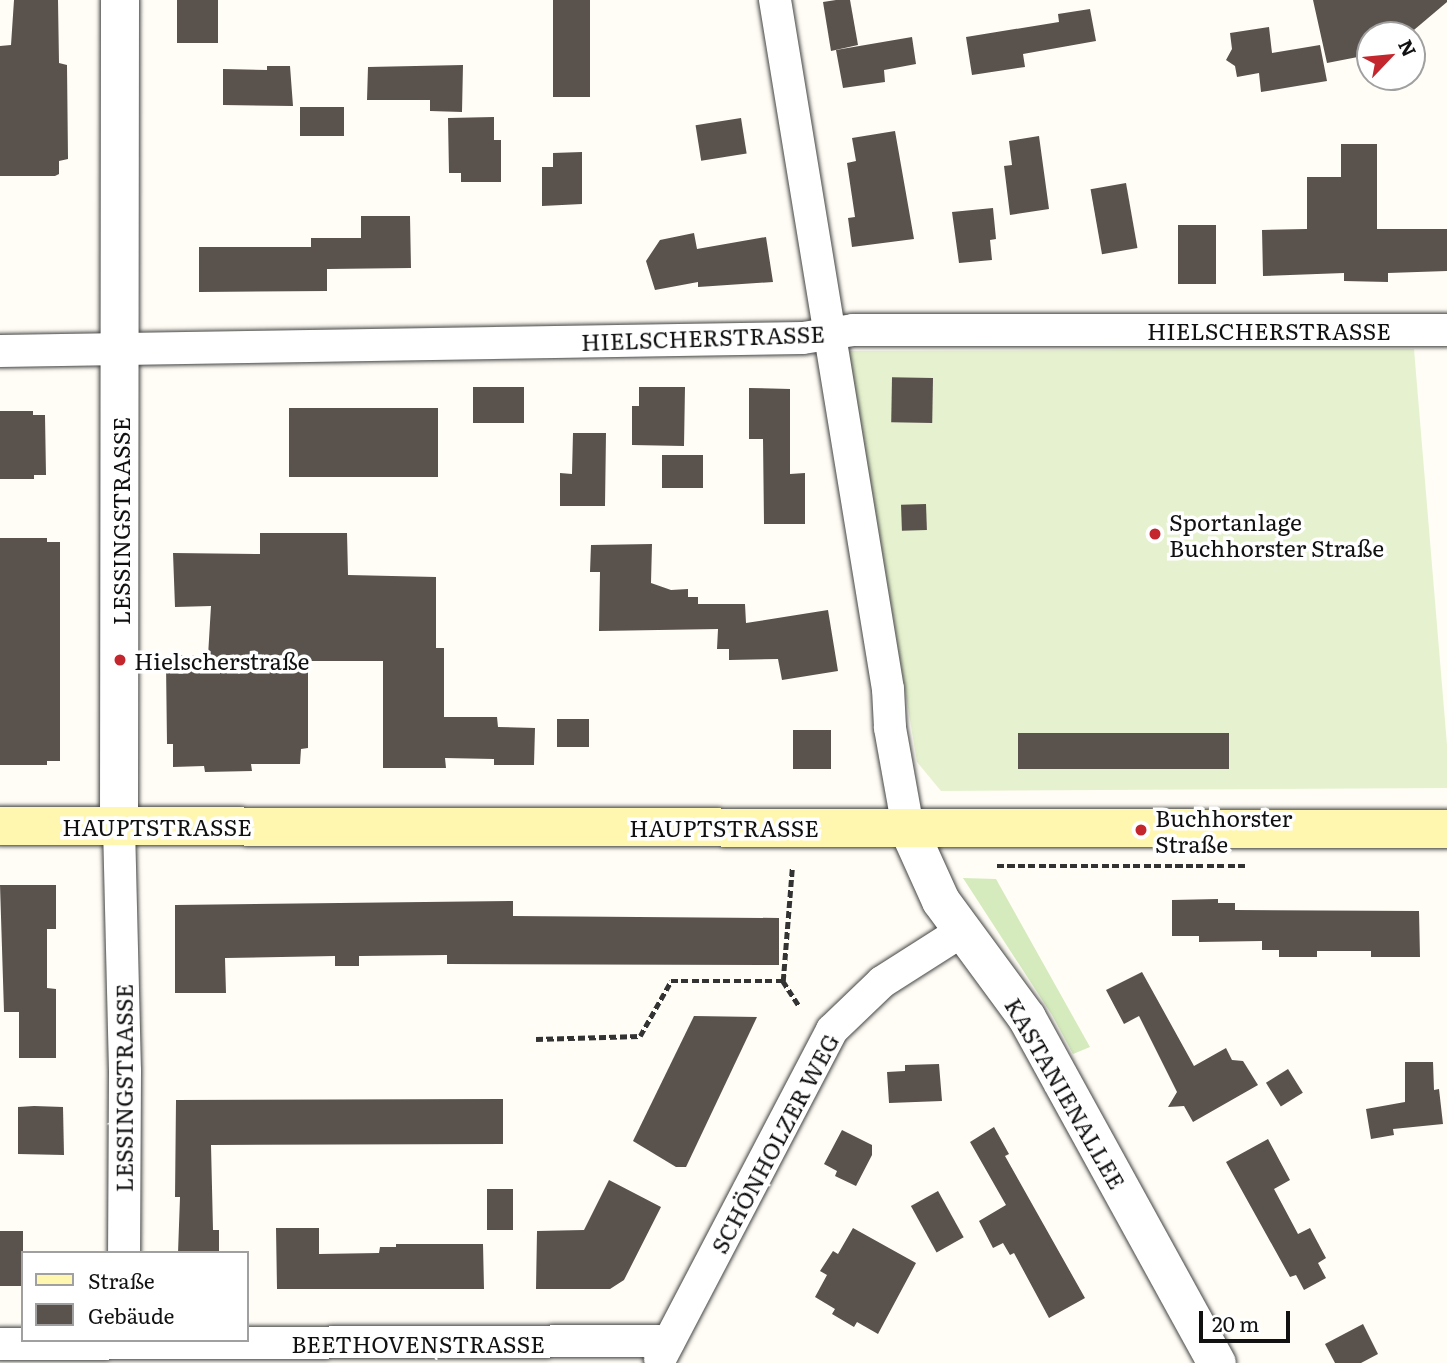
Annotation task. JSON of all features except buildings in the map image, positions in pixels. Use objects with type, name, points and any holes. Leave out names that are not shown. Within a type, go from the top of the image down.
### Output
[{"type":"main road","name":"HAUPTSTRASSE","points":[[0,826],[1447,829]]},
{"type":"street","name":"LESSINGSTRASSE","points":[[120,0],[119,826],[125,1072],[124,1251]]},
{"type":"street","points":[[775,0],[908,828]]},
{"type":"street","name":"HIELSCHERSTRASSE","points":[[0,351],[789,338],[853,330],[1447,330]]},
{"type":"street","name":"KASTANIENALLEE","points":[[908,828],[941,901],[1027,1018],[1217,1363]]},
{"type":"street","name":"SCHÖNHOLZER WEG","points":[[663,1352],[832,1030],[882,982],[962,931]]},
{"type":"street","name":"BEETHOVENSTRASSE","points":[[0,1344],[124,1349],[663,1352]]},
{"type":"path","points":[[996,866],[1252,866]]},
{"type":"path","points":[[792,868],[783,982],[799,1006]]},
{"type":"path","points":[[536,1039],[640,1036],[671,981],[783,982]]},
{"type":"green space","name":"Sportanlage Buchhorster Straße","points":[[1414,349],[1447,745],[1447,788],[941,791],[917,762],[849,351]]},
{"type":"green space","points":[[963,878],[996,879],[1090,1047],[1073,1054],[1052,1015]]},
{"type":"place","name":"Sportanlage Buchhorster Straße","points":[[1155,534]]},
{"type":"place","name":"Hielscherstraße","points":[[120,660]]},
{"type":"place","name":"Buchhorster Straße","points":[[1141,830]]}]
